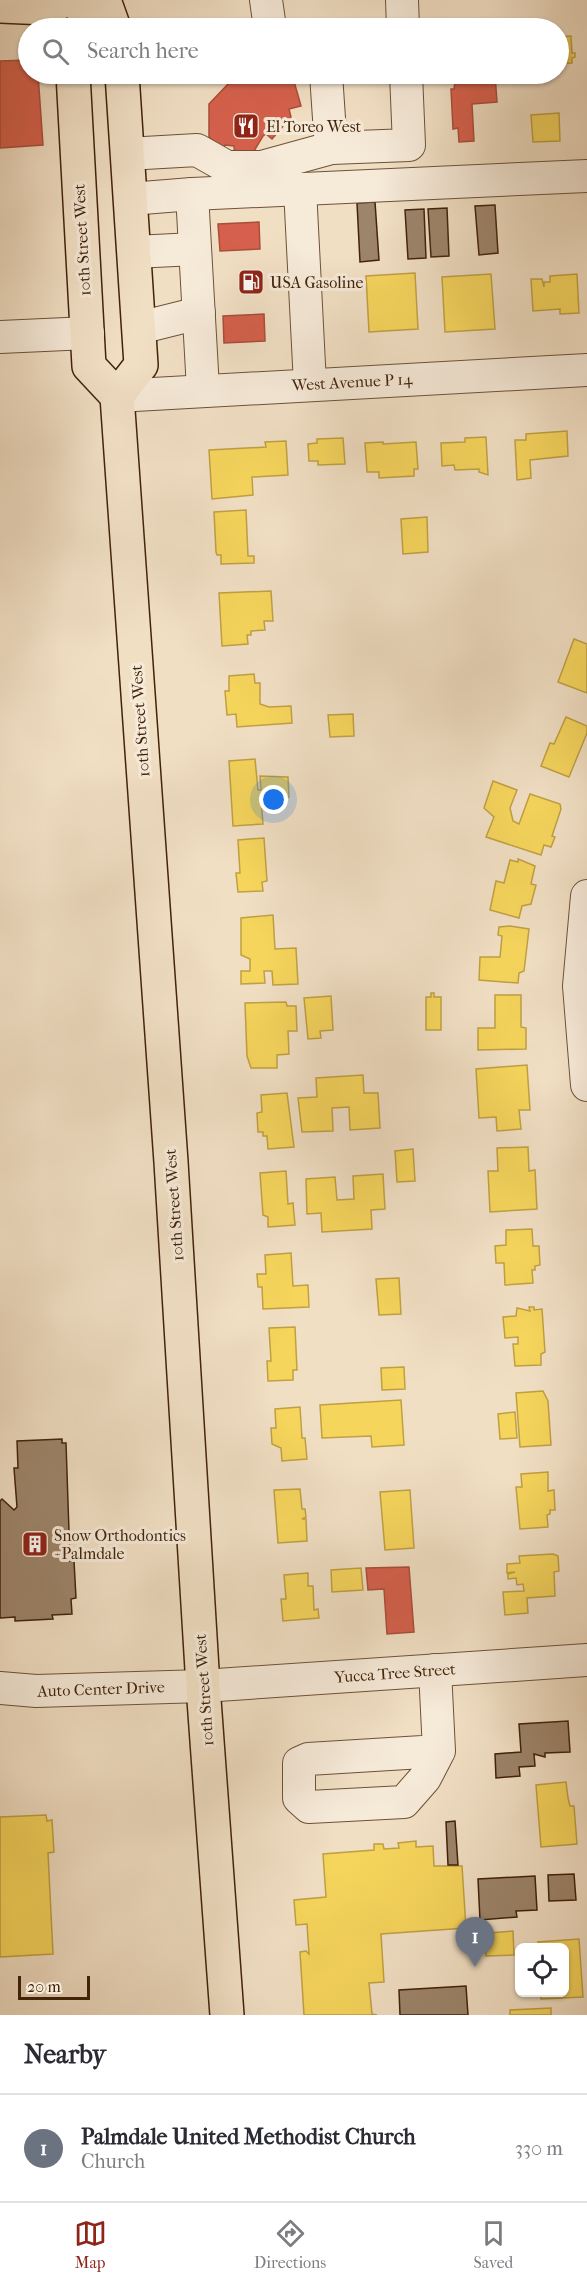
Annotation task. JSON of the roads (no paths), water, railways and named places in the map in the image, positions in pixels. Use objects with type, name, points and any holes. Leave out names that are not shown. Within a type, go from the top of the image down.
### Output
[{"type":"main road","points":[[0,6],[46,8],[66,0]]},
{"type":"main road","points":[[85,18],[93,0]]},
{"type":"main road","points":[[104,0],[110,18]]},
{"type":"main road","name":"10th Street West","points":[[75,84],[89,366],[117,396],[173,1186],[203,1686],[227,2015]]},
{"type":"main road","points":[[117,396],[141,365],[123,84]]},
{"type":"street","points":[[266,0],[269,18]]},
{"type":"street","points":[[402,0],[403,18]]},
{"type":"street","points":[[328,84],[331,148]]},
{"type":"street","points":[[127,154],[196,150],[227,167],[262,167],[331,148],[410,145],[407,84]]},
{"type":"street","points":[[130,199],[192,194],[587,176]]},
{"type":"street","points":[[300,189],[310,384]]},
{"type":"street","points":[[192,194],[203,389]]},
{"type":"street","points":[[134,252],[195,249]]},
{"type":"street","points":[[139,328],[199,313]]},
{"type":"street","points":[[0,337],[88,333]]},
{"type":"street","name":"West Avenue P 14","points":[[117,396],[203,389],[587,370]]},
{"type":"street","points":[[587,896],[579,986],[587,1085]]},
{"type":"street","name":"Yucca Tree Street","points":[[203,1686],[587,1660]]},
{"type":"street","points":[[435,1670],[439,1751],[426,1778],[404,1802],[309,1807],[299,1798],[297,1772],[299,1763],[308,1759],[439,1751]]},
{"type":"street","name":"Auto Center Drive","points":[[0,1688],[36,1691],[203,1686]]},
{"type":"place","name":"El Toreo West","points":[[246,126]]},
{"type":"place","name":"USA Gasoline","points":[[251,282]]},
{"type":"place","name":"Snow Orthodontics - Palmdale","points":[[35,1544]]},
{"type":"place","name":"Palmdale United Methodist Church","points":[[475,1967]]}]
